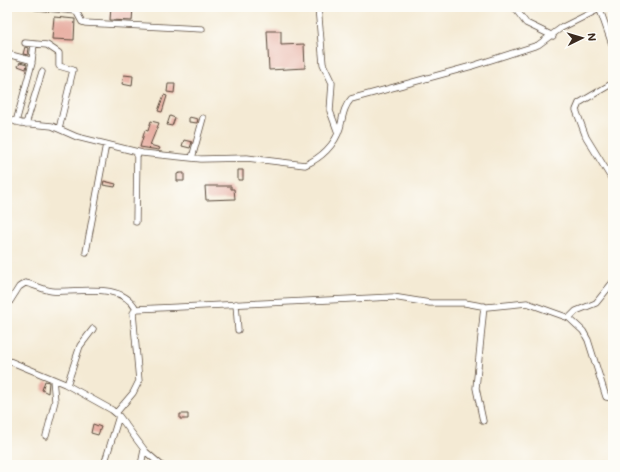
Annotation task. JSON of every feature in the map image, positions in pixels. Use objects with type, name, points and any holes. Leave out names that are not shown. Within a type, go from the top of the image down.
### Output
[{"type":"street","points":[[36,7],[76,11],[82,22],[85,23],[202,29]]},
{"type":"street","points":[[318,7],[323,64],[332,83],[330,111],[338,133]]},
{"type":"street","points":[[514,7],[526,23],[552,36]]},
{"type":"street","points":[[7,119],[26,124],[42,125],[59,129],[77,137],[137,152],[192,158],[247,158],[305,165],[312,162],[330,148],[338,133],[342,113],[351,99],[498,58],[538,45],[561,28],[597,10],[598,7],[613,47]]},
{"type":"street","points":[[25,43],[47,45],[58,51],[58,66],[74,70],[59,129]]},
{"type":"street","points":[[16,122],[32,65],[34,44]]},
{"type":"street","points":[[7,54],[32,61]]},
{"type":"street","points":[[26,124],[42,72]]},
{"type":"street","points":[[613,83],[579,103],[576,110],[586,136],[613,181]]},
{"type":"street","points":[[192,158],[203,118]]},
{"type":"street","points":[[86,252],[106,144]]},
{"type":"street","points":[[136,222],[137,152]]},
{"type":"street","points":[[569,318],[576,311],[596,303],[613,282]]},
{"type":"street","points":[[7,306],[19,287],[27,283],[50,291],[91,289],[107,292],[130,300],[136,309]]},
{"type":"street","points":[[136,309],[400,297],[426,303],[465,303],[484,306],[527,303],[569,318],[583,331],[588,340],[606,397],[613,398]]},
{"type":"street","points":[[236,304],[238,330]]},
{"type":"street","points":[[483,421],[476,388],[484,306]]},
{"type":"street","points":[[104,465],[117,415],[139,381],[133,312],[136,309]]},
{"type":"street","points":[[67,385],[80,346],[94,329]]},
{"type":"street","points":[[7,360],[67,385],[117,415],[144,450],[161,465]]},
{"type":"street","points":[[46,436],[55,401],[54,379]]},
{"type":"street","points":[[141,465],[144,450]]},
{"type":"building","points":[[111,7],[133,7],[132,21],[110,20]]},
{"type":"building","points":[[54,17],[75,19],[74,40],[52,39]]},
{"type":"building","points":[[267,31],[281,31],[281,45],[304,44],[305,68],[269,70]]},
{"type":"building","points":[[25,47],[29,48],[28,55],[23,54]]},
{"type":"building","points":[[20,62],[27,64],[26,69],[18,66]]},
{"type":"building","points":[[124,75],[133,76],[132,86],[122,84]]},
{"type":"building","points":[[168,84],[175,84],[174,93],[167,92]]},
{"type":"building","points":[[164,95],[167,96],[162,112],[158,111]]},
{"type":"building","points":[[170,116],[175,118],[172,126],[167,125]]},
{"type":"building","points":[[189,117],[198,119],[197,123],[189,122]]},
{"type":"building","points":[[151,121],[159,123],[150,145],[160,148],[159,150],[140,147],[145,130],[148,131]]},
{"type":"building","points":[[184,140],[192,142],[190,148],[182,146]]},
{"type":"building","points":[[238,170],[243,170],[243,180],[238,180]]},
{"type":"building","points":[[184,173],[184,181],[177,181],[177,174]]},
{"type":"building","points":[[104,181],[116,184],[115,187],[103,185]]},
{"type":"building","points":[[205,186],[231,186],[231,189],[234,189],[235,199],[206,200]]},
{"type":"building","points":[[45,381],[49,382],[48,393],[42,390]]},
{"type":"building","points":[[180,414],[188,414],[188,419],[180,419]]},
{"type":"building","points":[[93,424],[101,427],[98,435],[91,433]]}]
